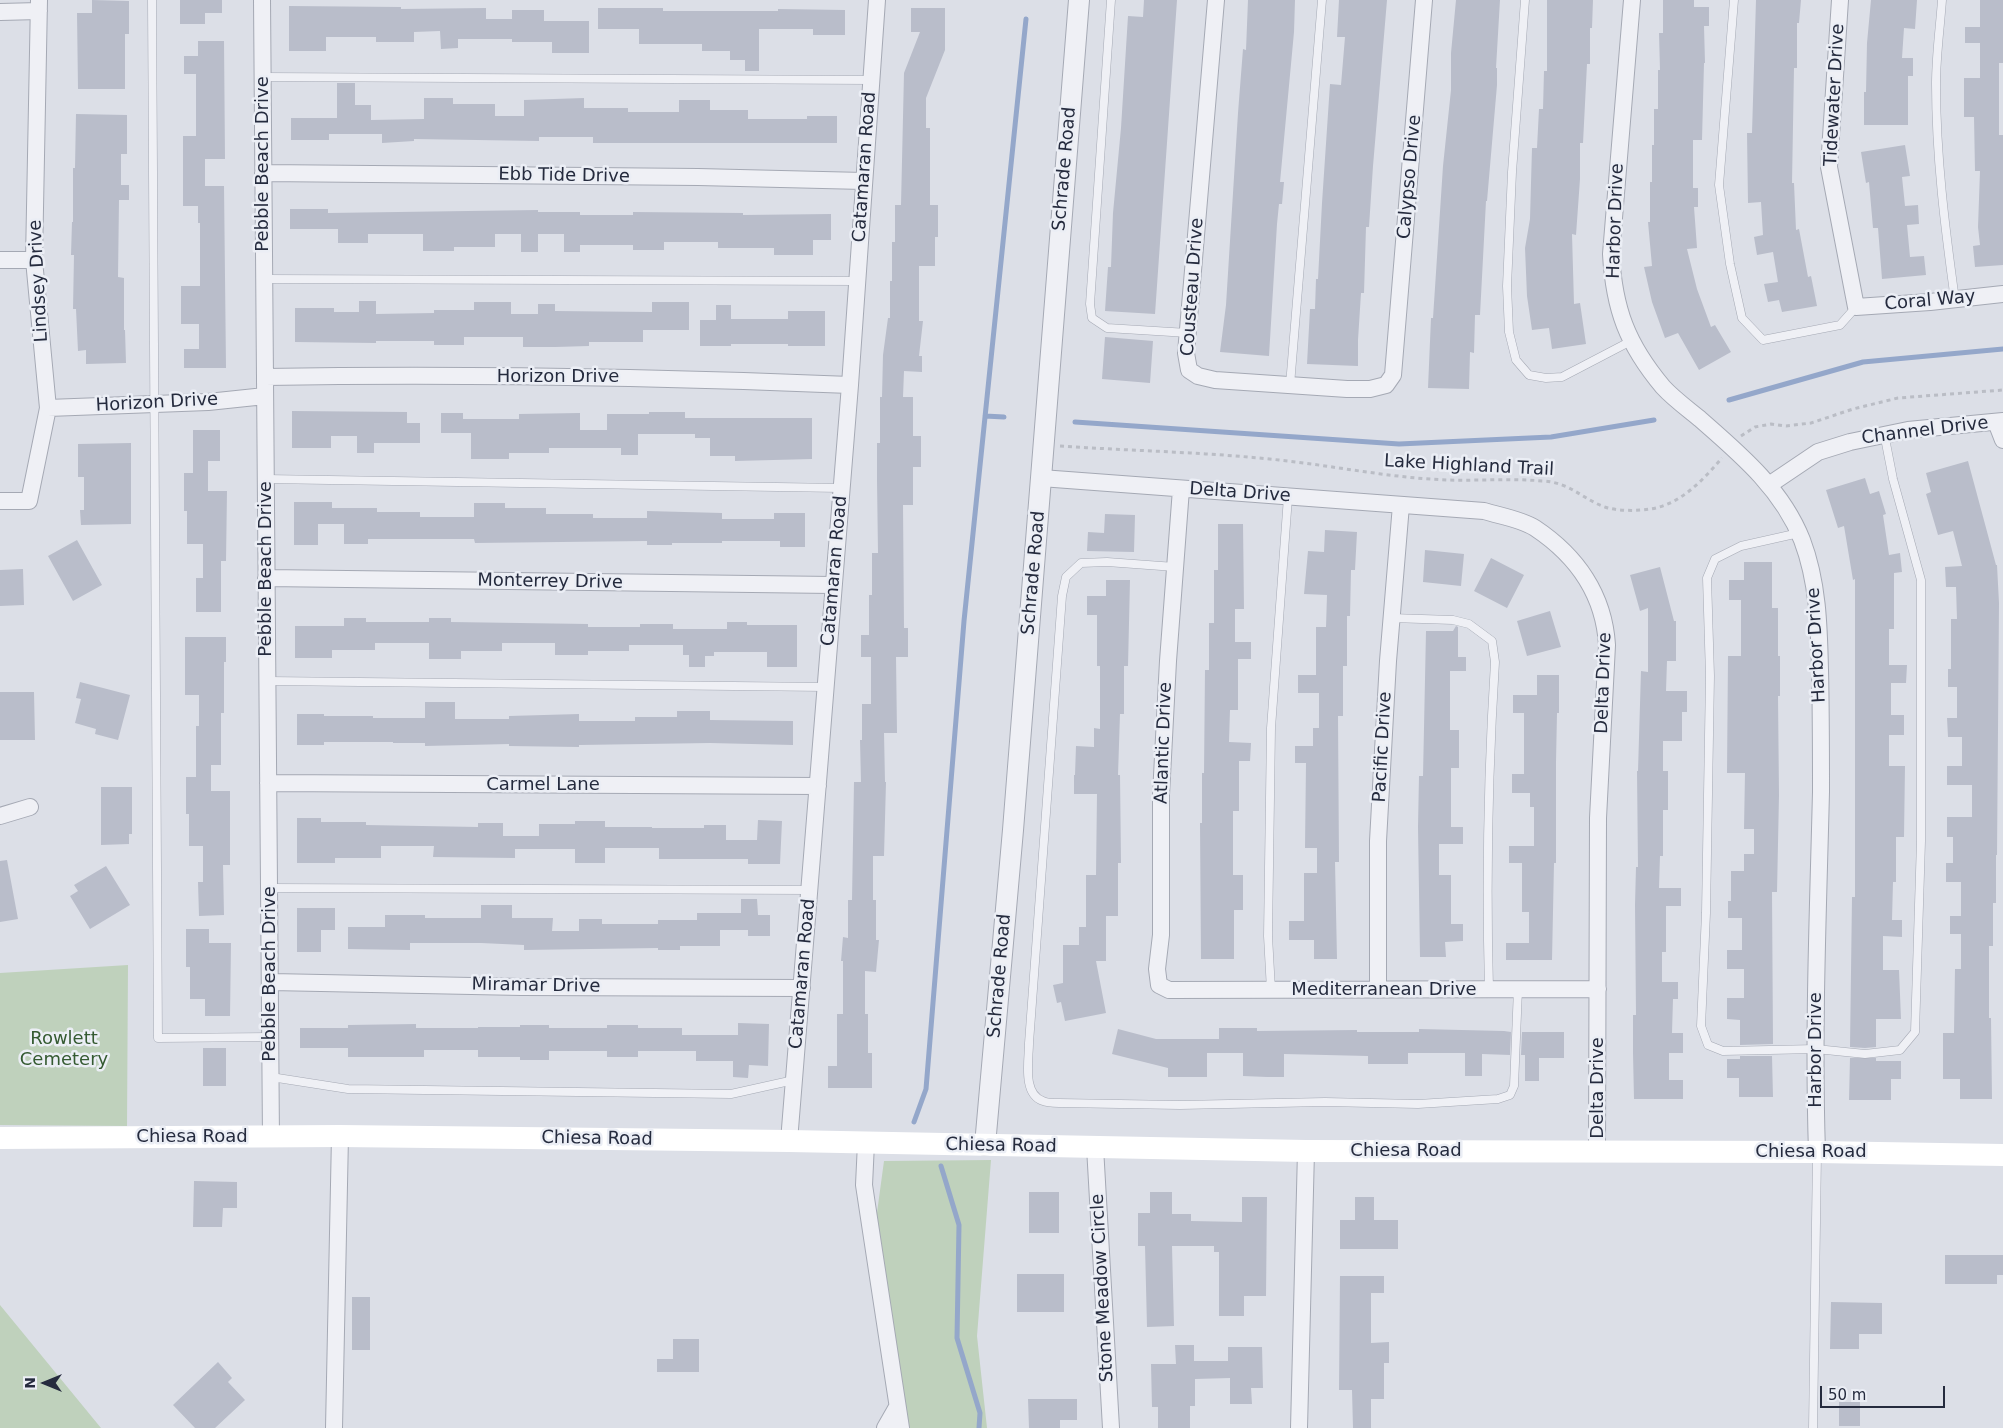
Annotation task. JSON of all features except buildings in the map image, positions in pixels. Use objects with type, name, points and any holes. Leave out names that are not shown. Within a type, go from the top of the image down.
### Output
[{"type":"main road","name":"Chiesa Road","points":[[0,1138],[340,1136],[789,1141],[1306,1151],[2003,1154]]},
{"type":"street","name":"Pebble Beach Drive","points":[[262,0],[271,1137]]},
{"type":"street","name":"Catamaran Road","points":[[789,1141],[850,385],[877,0]]},
{"type":"street","name":"Schrade Road","points":[[985,1145],[1079,0]]},
{"type":"street","name":"Cousteau Drive","points":[[1216,0],[1186,352],[1189,370],[1198,376],[1215,380],[1370,389],[1386,385],[1393,375],[1396,354]]},
{"type":"street","name":"Calypso Drive","points":[[1396,354],[1424,0]]},
{"type":"street","name":"Harbor Drive","points":[[1632,0],[1611,254],[1613,286],[1621,317],[1631,341],[1664,388],[1732,447],[1769,485],[1790,515],[1813,575],[1819,620],[1822,741],[1816,1049],[1818,1152]]},
{"type":"street","name":"Tidewater Drive","points":[[1840,0],[1829,167],[1856,307]]},
{"type":"street","points":[[0,12],[39,6]]},
{"type":"street","name":"Lindsey Drive","points":[[0,501],[29,501],[48,408],[34,260],[39,6]]},
{"type":"street","name":"Ebb Tide Drive","points":[[263,173],[698,177],[864,181]]},
{"type":"street","points":[[0,260],[34,260]]},
{"type":"street","name":"Coral Way","points":[[1856,307],[1955,300],[2003,294]]},
{"type":"street","name":"Horizon Drive","points":[[265,377],[689,378],[850,385]]},
{"type":"street","name":"Horizon Drive","points":[[48,408],[208,402],[265,396]]},
{"type":"street","points":[[2000,422],[2003,440]]},
{"type":"street","name":"Channel Drive","points":[[1769,485],[1818,452],[1850,442],[1884,433],[2000,422]]},
{"type":"street","name":"Delta Drive","points":[[1041,478],[1484,511],[1534,527],[1567,554],[1586,578],[1601,607],[1606,624],[1607,645],[1598,818],[1597,1151]]},
{"type":"street","name":"Atlantic Drive","points":[[1169,990],[1159,985],[1157,969],[1161,935],[1162,785],[1168,661],[1181,489]]},
{"type":"street","name":"Pacific Drive","points":[[1378,990],[1378,841],[1391,618],[1401,505]]},
{"type":"street","name":"Monterrey Drive","points":[[266,578],[833,586]]},
{"type":"street","name":"Carmel Lane","points":[[268,783],[818,786]]},
{"type":"street","points":[[0,816],[30,807]]},
{"type":"street","name":"Miramar Drive","points":[[271,982],[531,987],[802,988]]},
{"type":"street","name":"Mediterranean Drive","points":[[1169,990],[1598,989]]},
{"type":"street","points":[[334,1428],[340,1136]]},
{"type":"street","points":[[866,1143],[864,1184],[901,1428]]},
{"type":"street","name":"Stone Meadow Circle","points":[[1095,1147],[1111,1428]]},
{"type":"street","points":[[1299,1428],[1306,1151]]},
{"type":"street","points":[[885,1428],[898,1407]]},
{"type":"lane","points":[[152,0],[158,1038],[271,1037]]},
{"type":"lane","points":[[1110,0],[1090,304],[1092,318],[1107,328],[1188,332]]},
{"type":"lane","points":[[1290,385],[1322,0]]},
{"type":"lane","points":[[1526,0],[1512,172],[1507,286],[1509,332],[1516,360],[1528,375],[1546,378],[1562,377],[1631,341]]},
{"type":"lane","points":[[1734,0],[1719,185],[1730,264],[1742,318],[1763,340],[1840,325],[1856,307]]},
{"type":"lane","points":[[1942,0],[1936,83],[1947,244],[1955,300]]},
{"type":"lane","points":[[262,77],[872,80]]},
{"type":"lane","points":[[264,279],[857,281]]},
{"type":"lane","points":[[1798,533],[1741,546],[1716,559],[1707,578],[1710,676],[1706,913],[1701,1026],[1708,1045],[1723,1051],[1816,1049],[1865,1054],[1900,1050],[1915,1032],[1921,832],[1920,580],[1893,479],[1884,433]]},
{"type":"lane","points":[[265,479],[842,488]]},
{"type":"lane","points":[[1270,990],[1268,936],[1270,728],[1288,497]]},
{"type":"lane","points":[[1175,567],[1107,562],[1081,563],[1066,577],[1062,596],[1029,1043],[1029,1084],[1034,1094],[1042,1101],[1058,1104],[1180,1105],[1325,1102],[1418,1104],[1498,1100],[1510,1095],[1514,1086],[1518,989]]},
{"type":"lane","points":[[1391,618],[1453,620],[1469,624],[1492,641],[1495,662],[1487,826],[1486,898],[1489,990]]},
{"type":"lane","points":[[267,681],[826,687]]},
{"type":"lane","points":[[269,888],[810,890]]},
{"type":"lane","points":[[271,1077],[348,1089],[731,1094],[794,1080]]},
{"type":"lane","points":[[1812,1428],[1818,1152]]},
{"type":"path","name":"Lake Highland Trail","points":[[1044,444],[1278,460],[1360,472],[1448,480],[1545,481],[1570,487],[1588,499],[1608,508],[1650,509],[1670,503],[1689,492],[1742,434],[1755,427],[1771,424],[1786,426],[1811,423],[1853,409],[1898,398],[2003,390]]},
{"type":"green space","name":"Rowlett Cemetery","points":[[128,965],[127,1126],[0,1125],[0,973]]},
{"type":"green space","points":[[991,1160],[977,1336],[987,1428],[907,1428],[876,1220],[884,1161]]},
{"type":"green space","points":[[0,1305],[101,1428],[0,1428]]},
{"type":"waterway","points":[[914,1122],[926,1089],[964,621],[1026,19]]},
{"type":"waterway","points":[[1729,400],[1863,362],[2003,349]]},
{"type":"waterway","points":[[985,416],[1004,417]]},
{"type":"waterway","points":[[1075,422],[1399,444],[1551,437],[1654,420]]},
{"type":"waterway","points":[[941,1166],[959,1225],[957,1338],[980,1413],[979,1428]]}]
